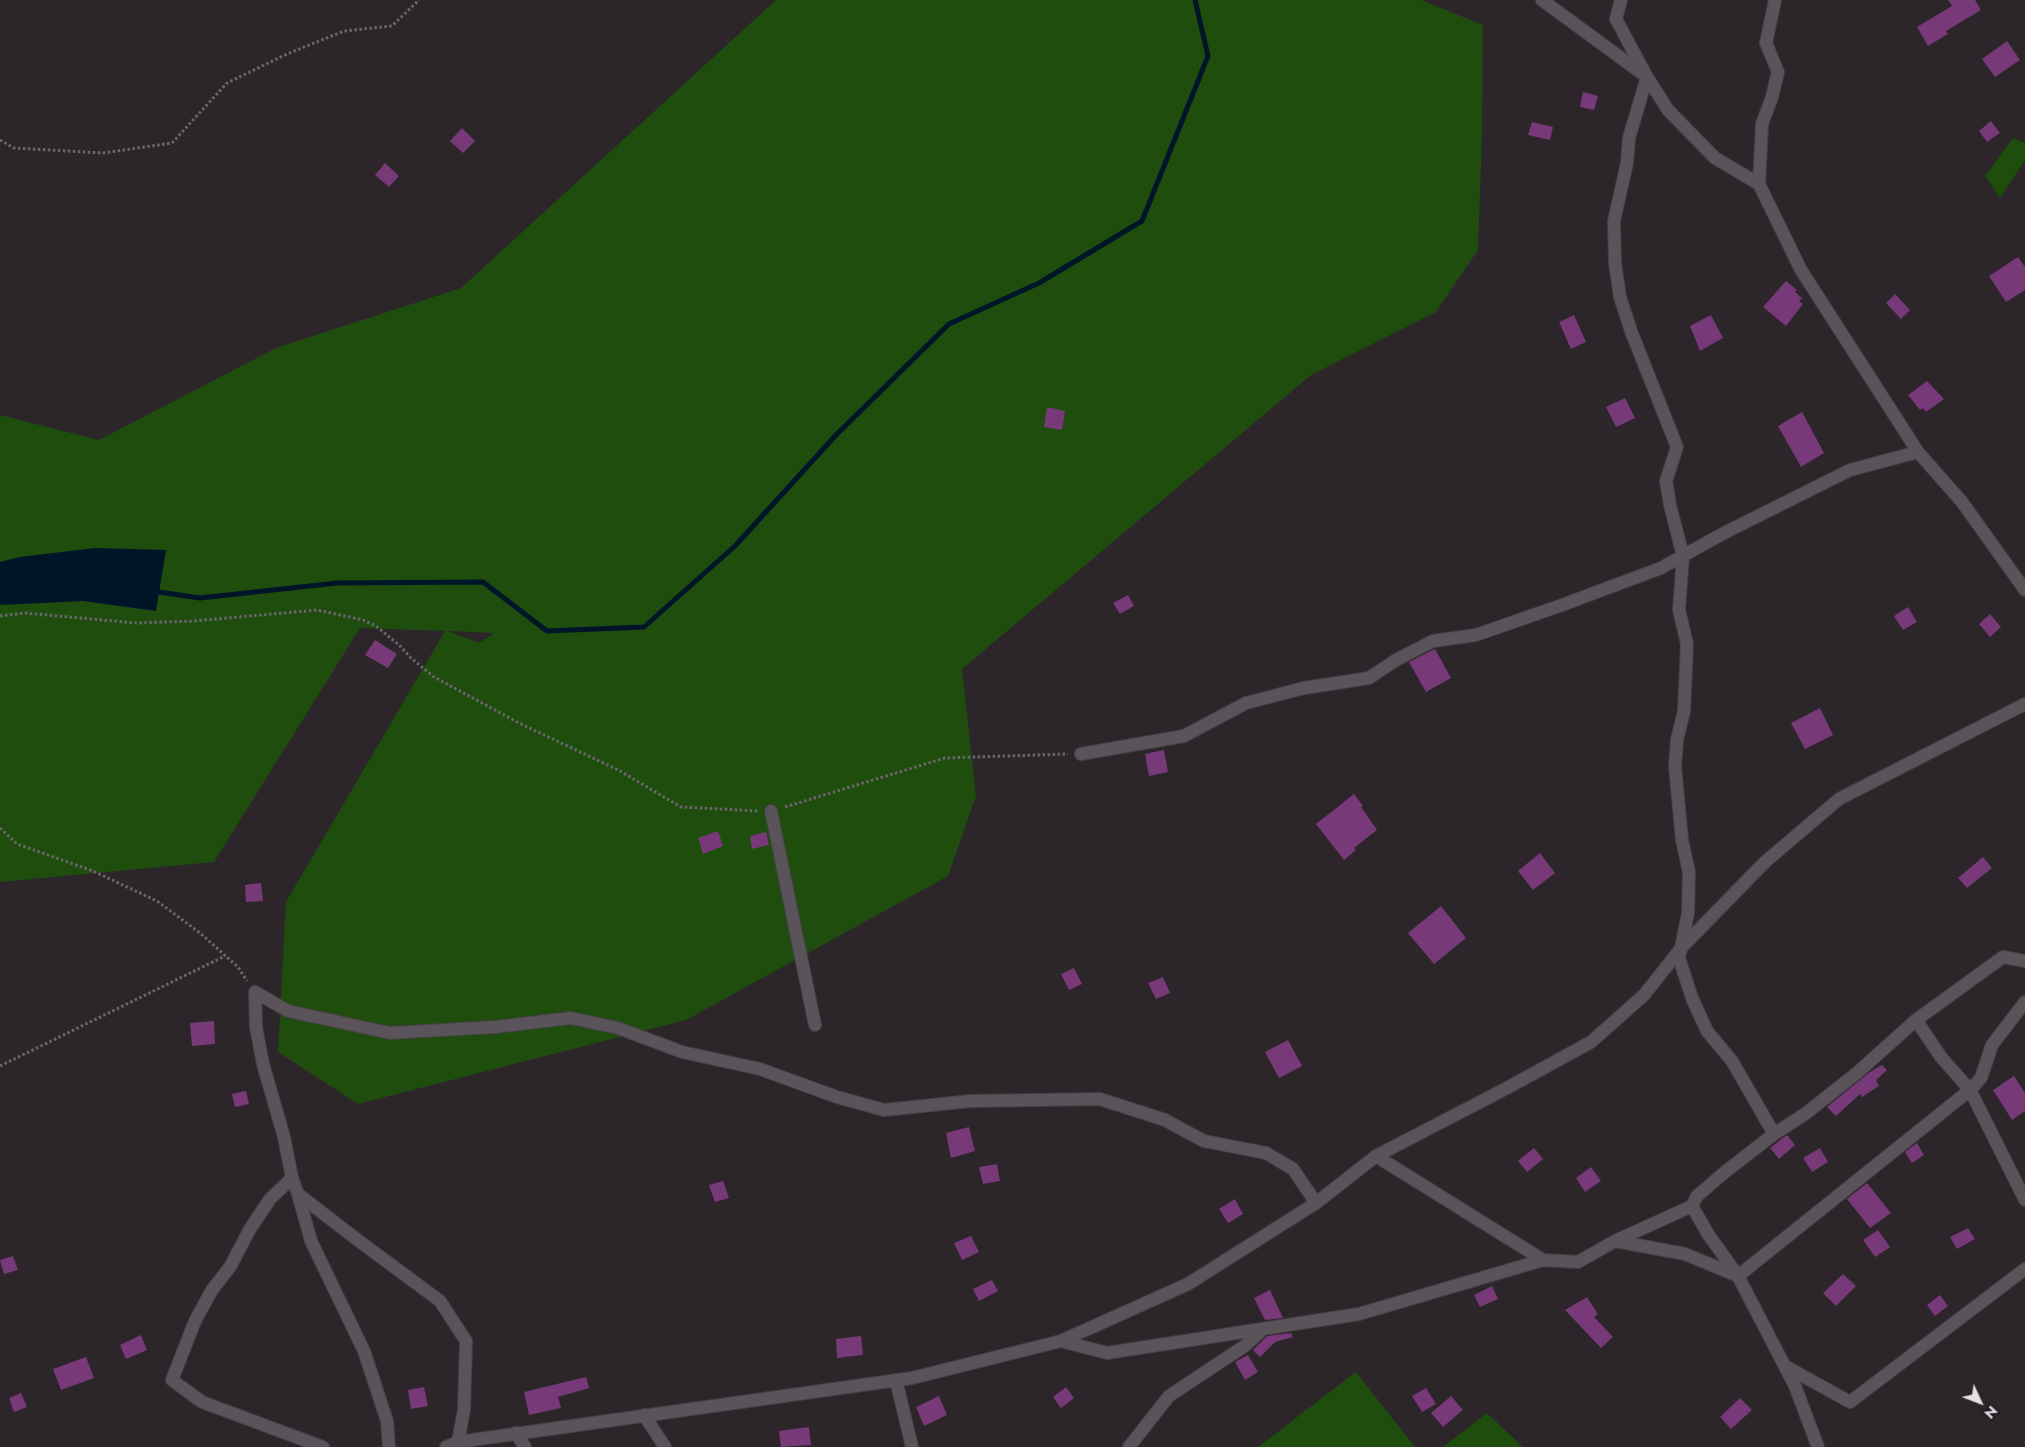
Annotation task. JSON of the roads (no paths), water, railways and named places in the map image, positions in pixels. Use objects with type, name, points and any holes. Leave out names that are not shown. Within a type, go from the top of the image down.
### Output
[{"type":"street","points":[[1542,0],[1647,77]]},
{"type":"street","points":[[1621,0],[1616,19],[1647,77],[1668,110],[1715,158],[1759,184]]},
{"type":"street","points":[[1775,0],[1766,43],[1778,72],[1772,97],[1762,124],[1759,184],[1801,270],[1918,452],[1962,502],[2025,590]]},
{"type":"street","points":[[1647,77],[1629,138],[1627,163],[1614,221],[1615,263],[1620,297],[1631,331],[1677,448],[1666,481],[1683,556],[1680,610],[1687,644],[1684,711],[1677,740],[1675,766],[1682,840],[1688,872],[1688,914],[1679,958],[1692,998],[1707,1031],[1732,1061],[1774,1134]]},
{"type":"street","points":[[1081,754],[1184,736],[1246,703],[1304,688],[1369,678],[1396,660],[1432,641],[1476,634],[1662,568],[1850,470],[1918,452]]},
{"type":"street","points":[[298,1194],[440,1301],[466,1341],[464,1410],[452,1444],[516,1433],[896,1380],[1061,1341],[1188,1284],[1316,1203],[1376,1156],[1592,1042],[1644,995],[1682,947],[1765,862],[1839,799],[2025,704]]},
{"type":"street","points":[[771,811],[816,1024]]},
{"type":"street","points":[[1061,1341],[1107,1353],[1359,1314],[1543,1260],[1578,1262],[1616,1241],[1692,1206],[1697,1196],[1774,1134],[1805,1114],[1857,1073],[1916,1020],[2004,957],[2025,961]]},
{"type":"street","points":[[389,1447],[387,1421],[364,1351],[312,1242],[292,1178],[284,1137],[263,1064],[256,1027],[255,992],[288,1011],[390,1033],[496,1027],[571,1018],[618,1028],[682,1052],[760,1069],[837,1097],[884,1110],[971,1101],[1100,1099],[1165,1120],[1204,1141],[1266,1154],[1293,1169],[1316,1203]]},
{"type":"street","points":[[1738,1276],[1970,1090],[1981,1078],[1992,1045],[2025,1002]]},
{"type":"street","points":[[1916,1020],[1941,1057],[1970,1090],[2025,1200]]},
{"type":"street","points":[[1376,1156],[1543,1260]]},
{"type":"street","points":[[292,1178],[270,1199],[250,1229],[230,1268],[212,1290],[195,1321],[172,1380],[202,1402],[322,1447]]},
{"type":"street","points":[[1692,1206],[1708,1234],[1738,1276],[1795,1386],[1818,1447]]},
{"type":"street","points":[[1616,1241],[1685,1254],[1738,1276]]},
{"type":"street","points":[[1785,1366],[1850,1402],[2025,1269]]},
{"type":"street","points":[[1129,1447],[1169,1396],[1246,1345],[1263,1329]]},
{"type":"street","points":[[896,1380],[912,1447]]},
{"type":"street","points":[[644,1415],[665,1447]]},
{"type":"street","points":[[516,1433],[525,1447]]},
{"type":"water","points":[[95,548],[166,550],[156,611],[83,601],[0,605],[0,562],[20,557]]},
{"type":"waterway","points":[[152,591],[200,598],[337,583],[483,582],[547,631],[644,627],[735,546],[836,435],[949,324],[1039,283],[1142,221],[1208,56],[1195,0]]}]
